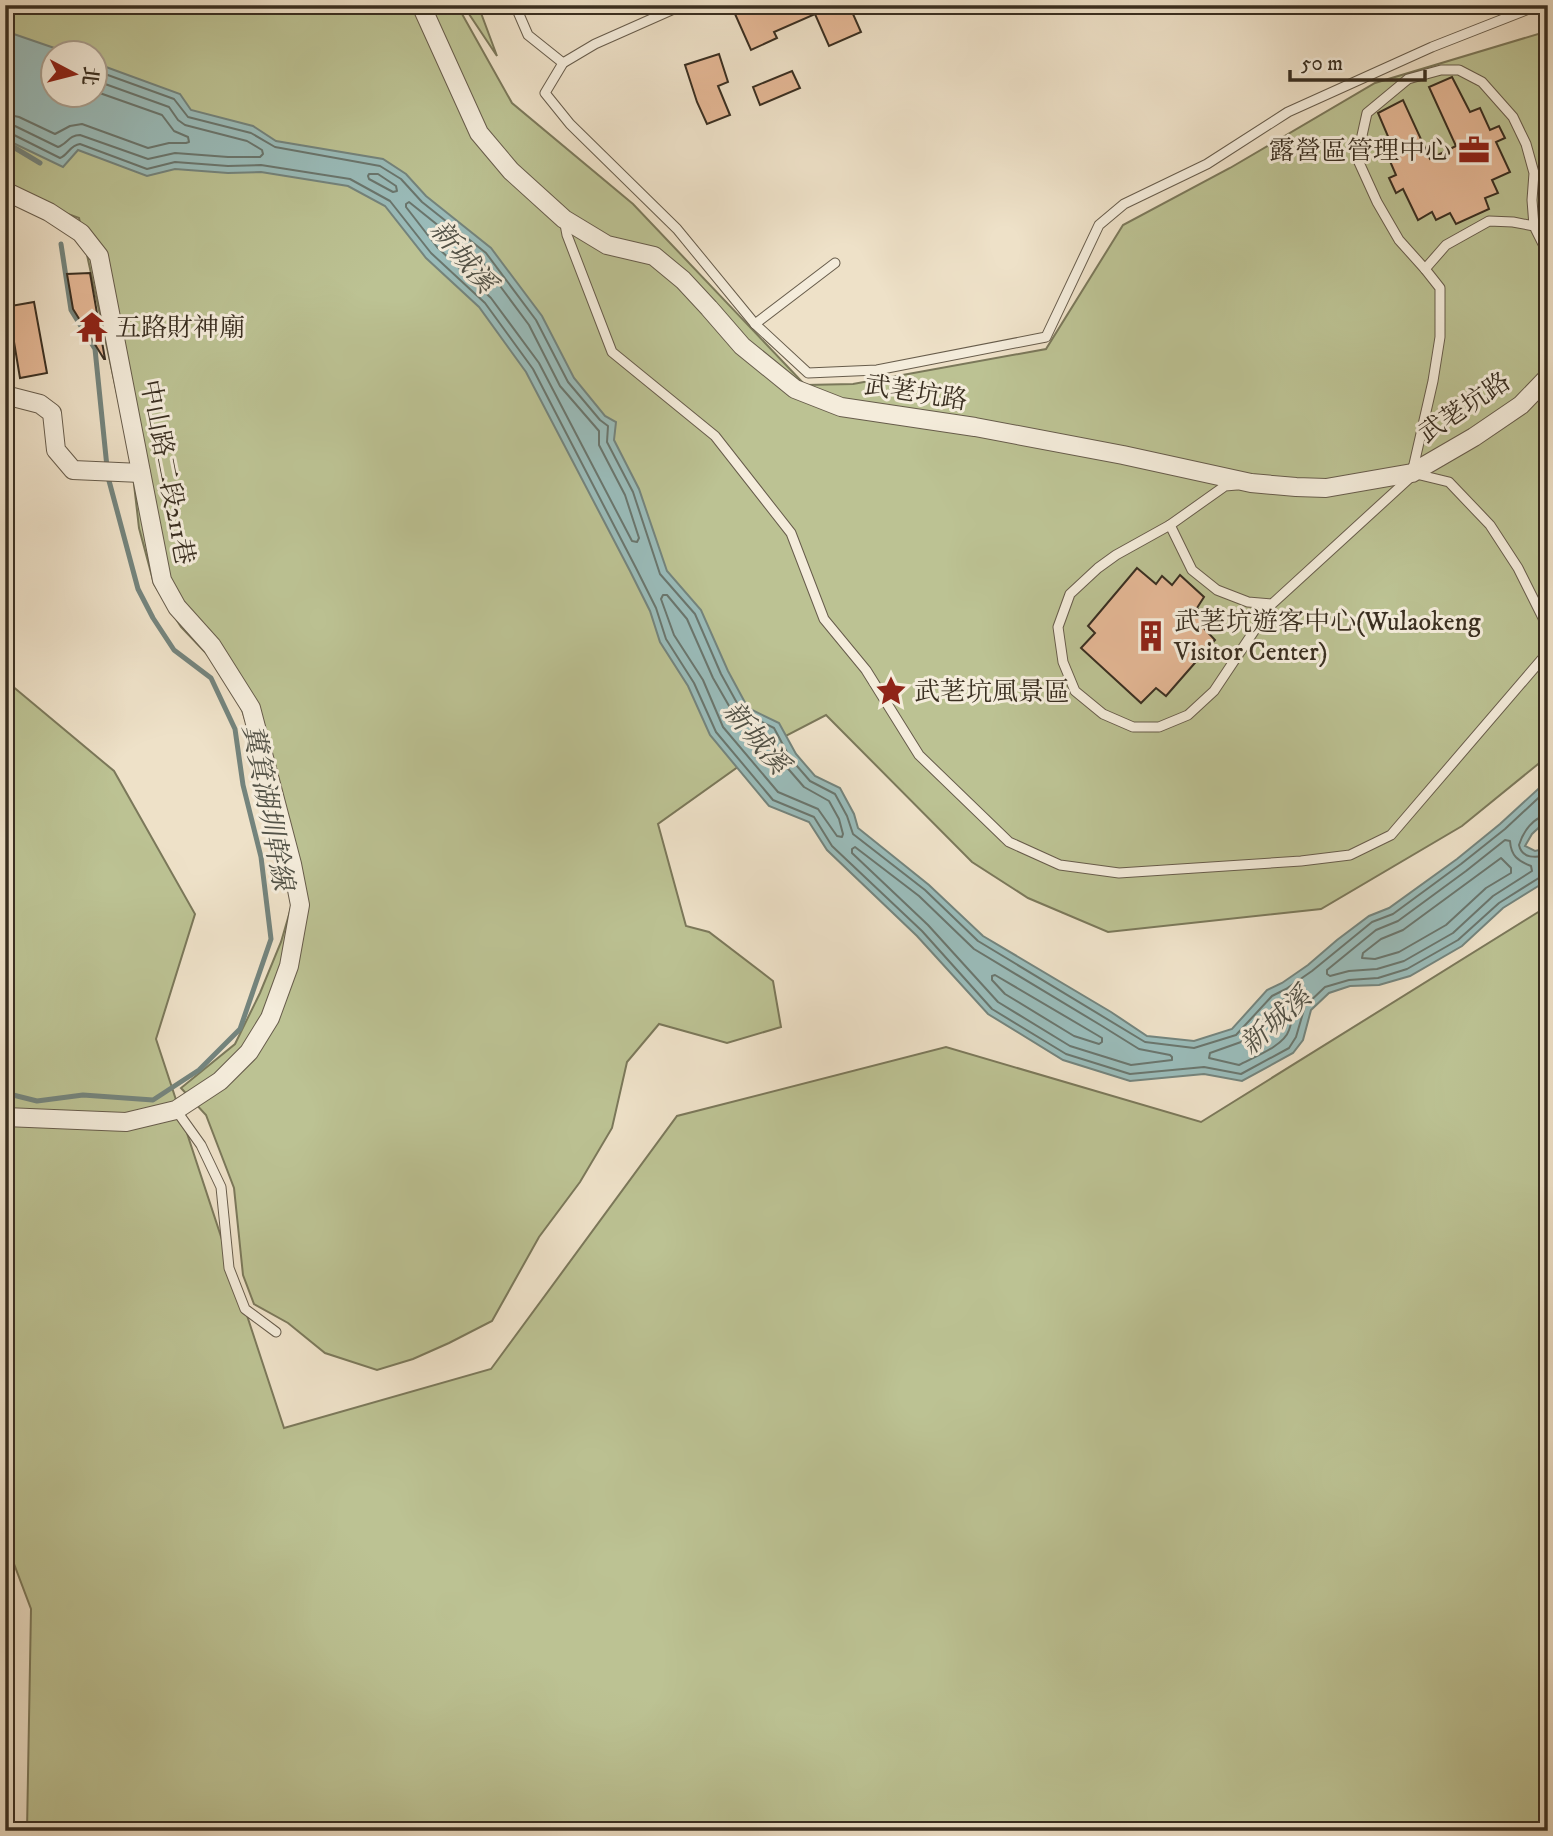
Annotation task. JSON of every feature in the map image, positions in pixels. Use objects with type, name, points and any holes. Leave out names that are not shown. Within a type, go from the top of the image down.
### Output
[{"type":"street","name":"武荖坑路","points":[[421,5],[479,133],[511,171],[564,219],[607,245],[654,256],[683,280],[742,346],[795,389],[841,407],[975,427],[1251,483],[1326,488],[1412,473],[1474,437],[1521,405],[1548,377]]},
{"type":"street","name":"中山路二段211巷","points":[[5,191],[49,212],[81,233],[99,256],[125,472],[162,580],[177,607],[212,646],[251,708],[292,864],[300,905],[289,967],[270,1018],[249,1052],[220,1080],[176,1110],[126,1122],[5,1117]]},
{"type":"street","points":[[5,394],[40,404],[52,413],[56,450],[73,470],[125,472]]},
{"type":"lane","points":[[515,5],[528,35],[563,63]]},
{"type":"lane","points":[[683,5],[595,44],[563,63],[545,93],[570,124],[677,229],[755,324],[808,373],[877,370],[1046,337],[1099,225],[1124,204],[1207,164],[1288,112],[1432,47],[1539,5]]},
{"type":"lane","points":[[1251,483],[1225,486],[1170,525],[1116,555],[1070,594],[1058,627],[1063,662],[1075,691],[1103,714],[1133,727],[1159,727],[1188,715],[1214,691],[1272,604],[1414,474],[1412,473],[1440,337],[1440,288],[1399,240],[1377,202],[1357,158],[1367,113],[1408,79],[1441,70],[1459,71],[1482,82],[1513,117],[1526,144],[1534,173],[1534,226],[1548,254]]},
{"type":"lane","points":[[564,219],[567,235],[612,352],[715,436],[791,533],[824,619],[866,670],[919,755],[1009,842],[1060,865],[1119,873],[1301,861],[1350,855],[1391,835],[1548,652]]},
{"type":"lane","points":[[1425,269],[1446,245],[1489,221],[1534,226]]},
{"type":"lane","points":[[755,324],[835,263]]},
{"type":"lane","points":[[1412,473],[1449,482],[1490,525],[1518,568],[1542,618],[1548,642]]},
{"type":"lane","points":[[1170,525],[1192,570],[1217,590],[1248,602],[1272,604]]},
{"type":"lane","points":[[176,1110],[201,1145],[221,1187],[229,1268],[245,1309],[276,1332]]},
{"type":"green space","name":"武荖坑風景區","points":[[5,5],[457,5],[512,103],[633,204],[805,385],[853,384],[1046,349],[1123,225],[1230,168],[1375,83],[1548,31],[1548,756],[1462,826],[1321,909],[1108,932],[1028,898],[972,862],[826,715],[770,744],[658,824],[686,926],[709,932],[773,981],[781,1027],[727,1043],[659,1024],[627,1062],[612,1128],[580,1182],[539,1237],[492,1321],[413,1359],[377,1370],[325,1353],[288,1323],[254,1304],[243,1275],[234,1188],[206,1115],[181,1088],[235,1044],[281,942],[293,901],[258,759],[242,710],[224,672],[181,627],[154,584],[139,528],[131,458],[79,218],[5,191]]},
{"type":"green space","points":[[463,5],[478,5],[497,56]]},
{"type":"green space","points":[[5,680],[114,771],[195,914],[156,1039],[284,1428],[491,1369],[677,1116],[946,1047],[1201,1122],[1548,906],[1548,1831],[27,1831],[31,1609],[5,1540]]},
{"type":"water","name":"新城溪","points":[[5,31],[38,42],[38,108],[108,108],[108,68],[180,94],[191,110],[253,126],[276,141],[383,159],[406,174],[426,196],[491,248],[542,316],[574,378],[605,416],[616,422],[614,440],[639,489],[667,571],[701,610],[748,708],[779,723],[796,754],[815,776],[840,788],[858,828],[929,885],[983,936],[1147,1036],[1194,1041],[1232,1029],[1267,990],[1308,965],[1369,916],[1389,908],[1457,859],[1548,780],[1548,819],[1532,834],[1525,846],[1535,851],[1548,848],[1548,880],[1503,908],[1462,946],[1410,976],[1379,985],[1350,986],[1329,993],[1311,1010],[1303,1040],[1293,1053],[1242,1081],[1204,1074],[1130,1081],[1063,1060],[988,1014],[917,936],[827,850],[809,822],[769,806],[710,735],[688,686],[660,642],[650,611],[630,571],[526,372],[479,307],[426,258],[385,206],[348,186],[261,172],[228,173],[175,169],[147,176],[78,150],[63,167],[5,141]]},
{"type":"building","points":[[731,5],[849,5],[861,32],[829,46],[815,14],[774,32],[777,38],[751,50]]},
{"type":"building","points":[[719,54],[728,82],[718,86],[730,115],[707,124],[685,65]]},
{"type":"building","points":[[792,71],[800,88],[760,105],[753,87]]},
{"type":"building","name":"露營區管理中心","points":[[1452,77],[1470,112],[1480,108],[1490,130],[1499,126],[1505,138],[1496,142],[1510,172],[1492,180],[1498,193],[1485,198],[1489,209],[1456,224],[1450,213],[1436,220],[1432,212],[1418,220],[1403,189],[1396,193],[1389,178],[1396,175],[1386,152],[1393,148],[1378,113],[1403,100],[1430,159],[1456,146],[1429,87]]},
{"type":"building","name":"五路財神廟","points":[[90,273],[105,359],[73,309],[67,274]]},
{"type":"building","points":[[34,302],[47,373],[20,378],[12,330],[5,331],[5,307]]},
{"type":"building","name":"武荖坑遊客中心(Wulaokeng Visitor Center)","points":[[1137,568],[1156,584],[1162,576],[1172,585],[1180,575],[1204,597],[1197,608],[1207,617],[1200,624],[1215,640],[1166,696],[1156,688],[1141,703],[1081,648],[1095,633],[1088,626]]},
{"type":"waterway","name":"糞箕湖圳幹線","points":[[5,142],[40,163]]},
{"type":"waterway","name":"糞箕湖圳幹線","points":[[5,1093],[37,1101],[83,1095],[153,1100],[199,1070],[240,1029],[271,939],[261,857],[243,785],[235,729],[211,678],[174,650],[138,589],[108,477],[95,349],[71,310],[61,244]]},
{"type":"place","name":"露營區管理中心","points":[[1474,150]]},
{"type":"place","name":"五路財神廟","points":[[92,327]]},
{"type":"place","name":"武荖坑遊客中心(Wulaokeng Visitor Center)","points":[[1151,636]]},
{"type":"place","name":"武荖坑風景區","points":[[891,691]]}]
